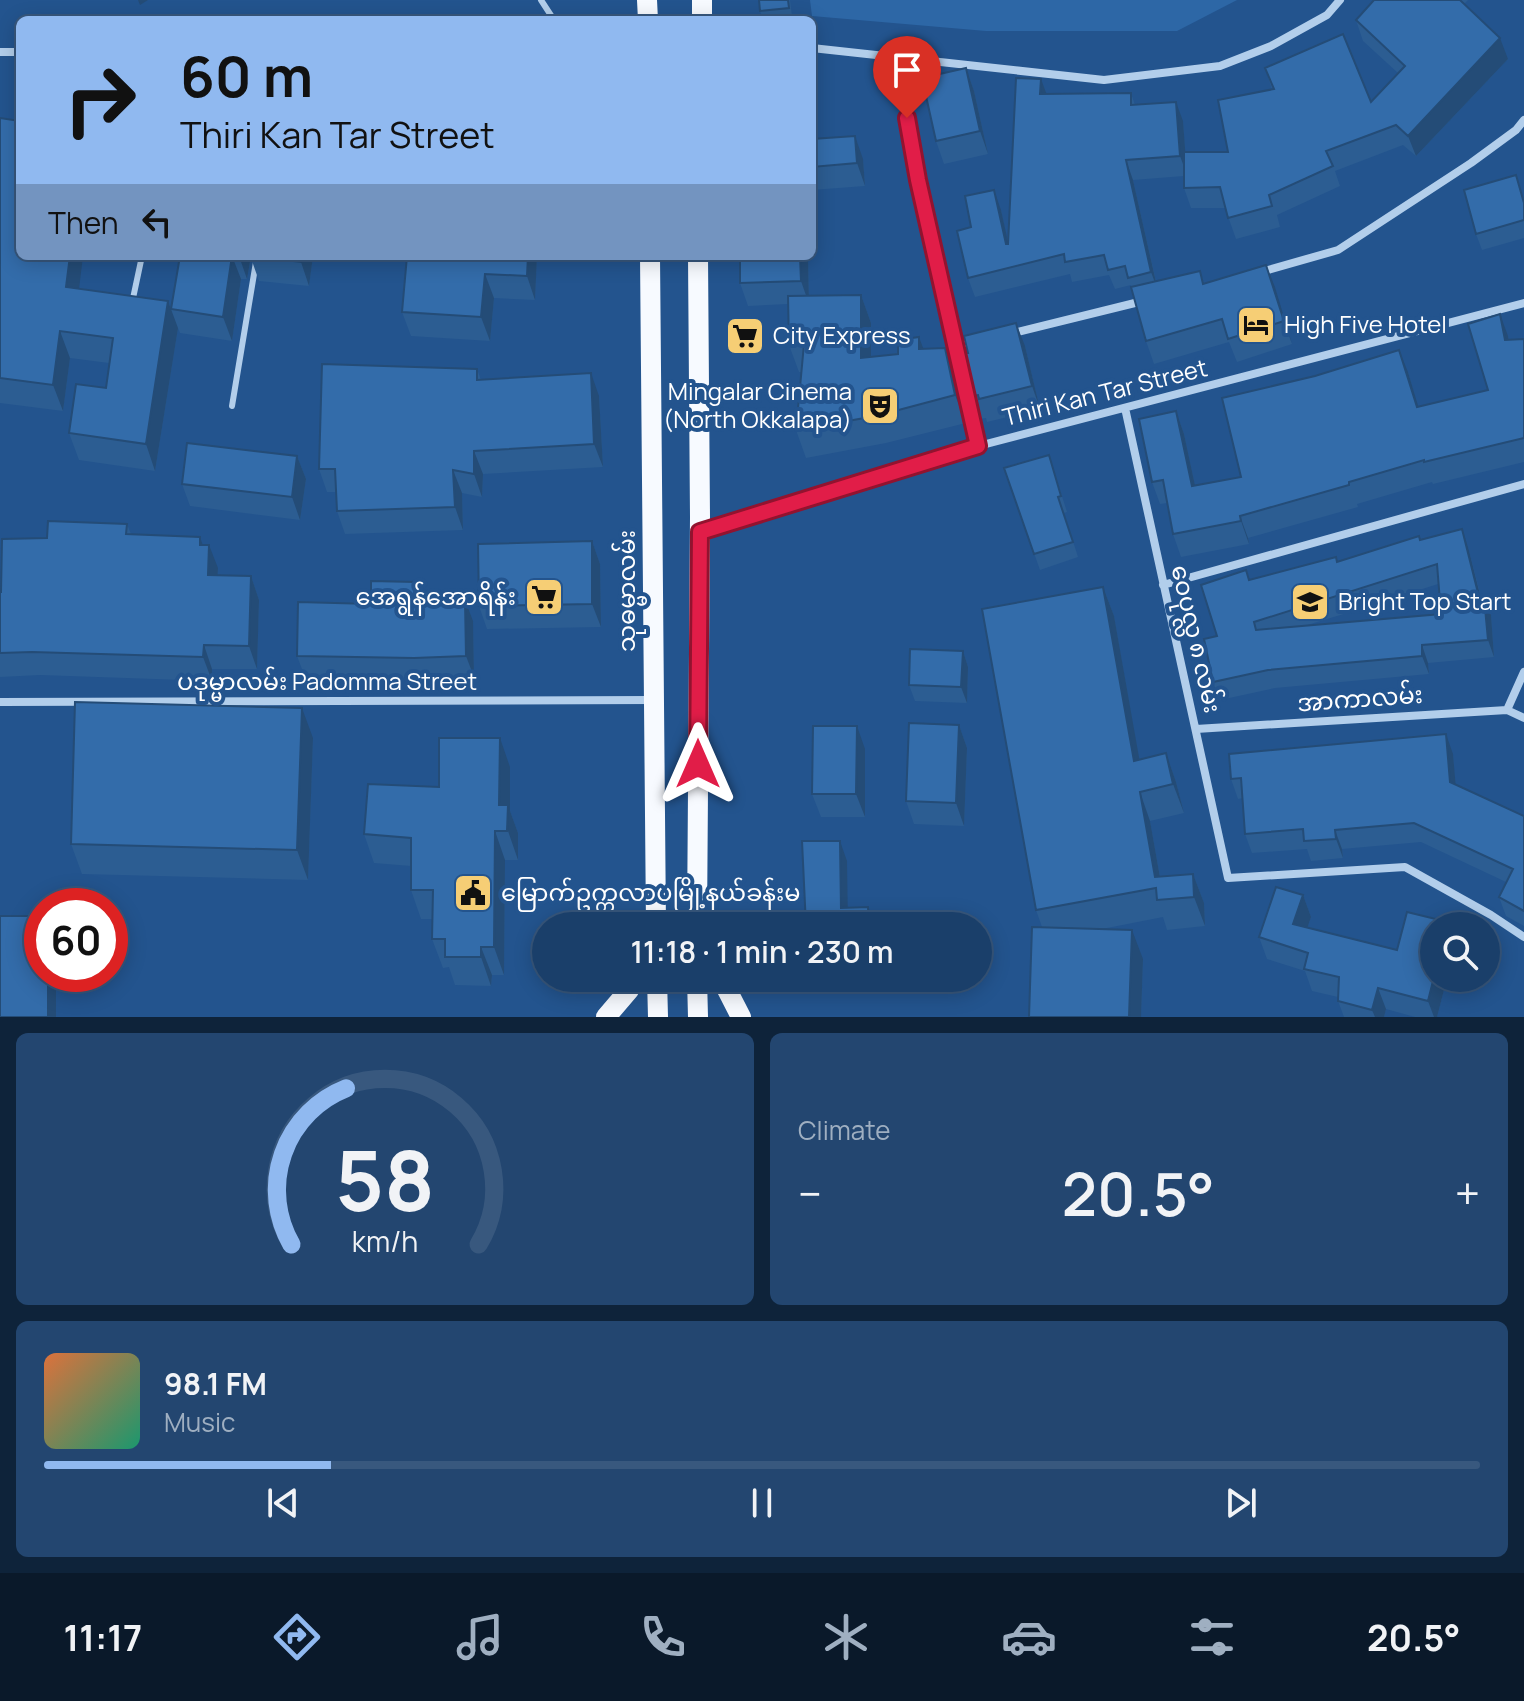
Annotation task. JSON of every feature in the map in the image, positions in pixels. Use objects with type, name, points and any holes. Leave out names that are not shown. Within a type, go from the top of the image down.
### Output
[{"type":"main road","name":"သုဓမ္မာလမ်း","points":[[650,260],[655,912]]},
{"type":"main road","points":[[697,912],[698,260]]},
{"type":"main road","points":[[606,1017],[627,992]]},
{"type":"main road","points":[[657,992],[658,1017]]},
{"type":"main road","points":[[697,992],[698,1017]]},
{"type":"main road","points":[[728,992],[741,1017]]},
{"type":"street","points":[[816,48],[1104,80],[1220,66],[1271,46],[1327,15],[1340,0]]},
{"type":"street","points":[[896,57],[918,180],[978,446]]},
{"type":"street","points":[[1249,276],[1338,250],[1471,163],[1516,130],[1524,120]]},
{"type":"street","points":[[998,336],[1160,297]]},
{"type":"street","name":"Thiri Kan Tar Street","points":[[700,524],[978,446],[1524,303]]},
{"type":"street","points":[[954,347],[983,340]]},
{"type":"street","name":"ဝေပုလ္လ ၈ လမ်း","points":[[1125,408],[1228,878],[1405,867],[1524,937]]},
{"type":"street","points":[[1163,585],[1524,484]]},
{"type":"street","points":[[1507,710],[1524,672]]},
{"type":"street","name":"ပဒုမ္မာလမ်း Padomma Street","points":[[0,702],[653,700]]},
{"type":"street","name":"အာကာလမ်း","points":[[1196,729],[1507,710],[1524,718]]},
{"type":"lane","points":[[131,305],[141,260]]},
{"type":"lane","points":[[232,406],[256,260]]},
{"type":"shaded area","points":[[810,0],[1237,0],[1177,31],[986,31],[812,16]]},
{"type":"building","points":[[759,0],[788,0],[789,8],[760,11]]},
{"type":"building","points":[[1374,0],[1460,0],[1500,38],[1408,136],[1396,125],[1326,151],[1333,166],[1269,195],[1272,206],[1228,218],[1220,187],[1184,188],[1184,152],[1228,152],[1218,100],[1274,89],[1265,68],[1343,34],[1371,102],[1405,66],[1356,20]]},
{"type":"building","points":[[966,68],[980,131],[936,141],[922,78]]},
{"type":"building","points":[[1016,78],[1041,79],[1040,94],[1131,93],[1131,105],[1176,102],[1180,156],[1126,160],[1151,272],[1128,278],[1125,266],[1108,270],[1104,255],[1065,262],[1064,254],[968,278],[957,231],[971,227],[965,196],[994,190],[1008,244]]},
{"type":"building","points":[[0,118],[16,120],[16,260],[69,260],[66,287],[168,301],[146,444],[69,433],[76,384],[106,388],[113,338],[60,331],[53,385],[0,378]]},
{"type":"building","points":[[855,136],[857,163],[816,167],[816,139]]},
{"type":"building","points":[[1516,175],[1524,203],[1524,220],[1476,234],[1464,190]]},
{"type":"building","points":[[179,260],[231,260],[223,317],[171,309]]},
{"type":"building","points":[[407,260],[528,260],[527,276],[485,274],[481,317],[402,312]]},
{"type":"building","points":[[740,260],[800,260],[801,281],[740,283]]},
{"type":"building","points":[[1266,265],[1284,321],[1228,339],[1222,319],[1146,341],[1131,287],[1200,271],[1203,284]]},
{"type":"building","points":[[861,295],[861,358],[898,354],[898,340],[919,337],[919,349],[945,348],[955,395],[876,416],[796,430],[804,344],[789,345],[788,296]]},
{"type":"building","points":[[1500,314],[1505,340],[1524,339],[1524,438],[1424,460],[1240,516],[1241,521],[1173,534],[1163,480],[1152,482],[1139,419],[1176,411],[1192,486],[1241,477],[1222,398],[1315,376],[1399,350],[1417,407],[1488,390],[1468,324]]},
{"type":"building","points":[[1016,323],[1032,386],[979,399],[978,395],[971,396],[961,353],[968,353],[964,336]]},
{"type":"building","points":[[322,364],[477,369],[477,380],[591,373],[594,444],[474,451],[474,474],[453,470],[455,507],[337,511],[335,469],[319,469]]},
{"type":"building","points":[[187,443],[297,456],[292,497],[182,484]]},
{"type":"building","points":[[1049,455],[1061,496],[1058,497],[1073,542],[1034,554],[1004,468]]},
{"type":"building","points":[[48,521],[127,524],[126,534],[200,537],[200,545],[209,545],[208,575],[251,576],[249,646],[204,645],[203,657],[0,653],[2,539],[47,538]]},
{"type":"building","points":[[1462,529],[1479,597],[1484,597],[1488,640],[1422,645],[1422,656],[1268,670],[1213,682],[1204,639],[1217,636],[1201,585],[1246,570],[1249,580],[1336,557],[1337,562],[1419,536],[1420,540]],"holes":[[[1437,564],[1441,614],[1256,630],[1254,622]]]},
{"type":"building","points":[[592,541],[592,604],[479,606],[478,544]]},
{"type":"building","points":[[371,581],[416,582],[416,601],[465,600],[466,656],[297,656],[298,602],[371,604]]},
{"type":"building","points":[[1103,587],[1134,761],[1166,753],[1173,784],[1140,792],[1155,877],[1193,874],[1194,897],[1157,900],[1156,888],[1036,910],[982,609]]},
{"type":"building","points":[[910,649],[963,651],[961,687],[909,685]]},
{"type":"building","points":[[75,702],[302,708],[297,850],[71,844]]},
{"type":"building","points":[[909,723],[959,725],[956,803],[906,801]]},
{"type":"building","points":[[813,726],[857,726],[856,794],[812,794]]},
{"type":"building","points":[[1446,734],[1450,782],[1524,816],[1524,911],[1499,897],[1513,869],[1414,823],[1335,830],[1336,839],[1304,841],[1303,829],[1245,834],[1241,778],[1231,779],[1229,754]]},
{"type":"building","points":[[439,738],[500,738],[499,805],[508,805],[507,831],[495,831],[494,947],[481,947],[481,957],[445,957],[445,939],[432,939],[433,890],[411,890],[411,838],[364,834],[368,784],[439,787]]},
{"type":"building","points":[[802,841],[840,841],[841,908],[868,907],[868,912],[805,912]]},
{"type":"building","points":[[1276,887],[1303,895],[1293,924],[1397,950],[1407,912],[1420,915],[1420,992],[1430,992],[1428,1001],[1378,988],[1372,1010],[1338,1001],[1339,977],[1304,969],[1308,953],[1259,937]]},
{"type":"building","points":[[0,916],[24,916],[24,992],[48,992],[48,1017],[0,1017]]},
{"type":"building","points":[[1032,927],[1132,930],[1129,1017],[1029,1017]]},
{"type":"place","name":"High Five Hotel","points":[[1256,325]]},
{"type":"place","name":"City Express","points":[[745,336]]},
{"type":"place","name":"Mingalar Cinema (North Okkalapa)","points":[[880,406]]},
{"type":"place","name":"အေရွန်အောရိန်း","points":[[544,597]]},
{"type":"place","name":"Bright Top Start","points":[[1310,602]]},
{"type":"place","name":"မြောက်ဥက္ကလာပမြို့နယ်ခန်းမ","points":[[473,893]]},
{"type":"route","points":[[698,764],[700,532],[978,446],[954,347],[907,118]]}]
